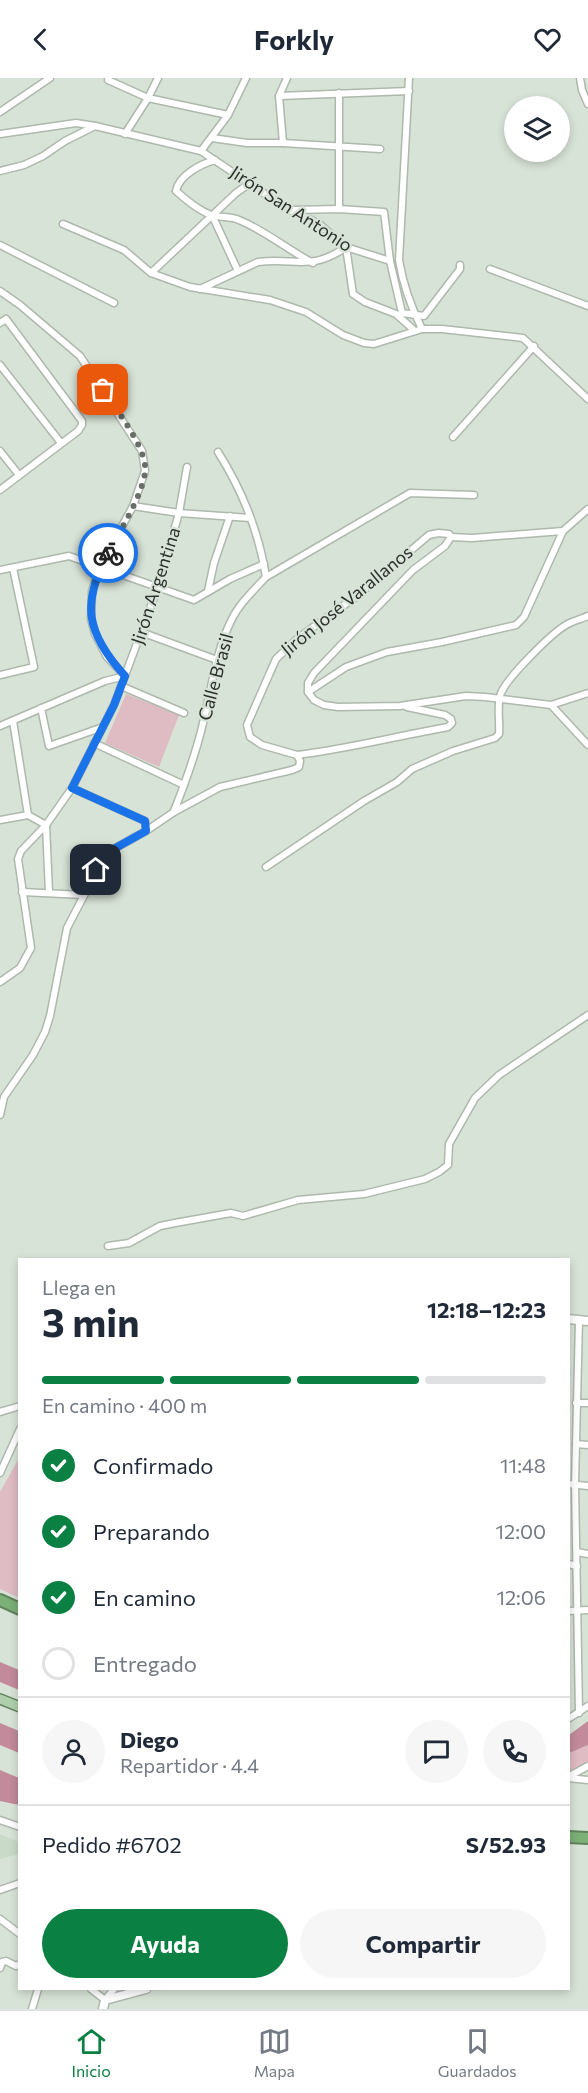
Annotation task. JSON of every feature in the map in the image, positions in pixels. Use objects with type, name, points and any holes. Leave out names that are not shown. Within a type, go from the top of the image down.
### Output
[{"type":"highway","points":[[0,1600],[18,1608]]},
{"type":"highway","points":[[570,1837],[588,1838]]},
{"type":"main road","points":[[0,1699],[18,1706]]},
{"type":"street","points":[[0,112],[50,78]]},
{"type":"street","points":[[125,134],[158,78]]},
{"type":"street","points":[[201,151],[228,115],[246,78]]},
{"type":"street","points":[[283,142],[279,96],[286,78]]},
{"type":"street","points":[[409,78],[399,260],[403,281],[419,330]]},
{"type":"street","points":[[580,78],[588,104]]},
{"type":"street","points":[[108,80],[148,98],[228,115]]},
{"type":"street","points":[[279,96],[409,91]]},
{"type":"street","points":[[339,93],[339,210]]},
{"type":"street","name":"Jirón San Antonio","points":[[0,134],[76,123],[201,151],[289,210],[318,223],[346,248],[390,261]]},
{"type":"street","points":[[0,171],[24,165],[95,126]]},
{"type":"street","points":[[212,138],[248,143],[283,142],[380,149]]},
{"type":"street","points":[[215,160],[203,163],[186,176],[177,185],[176,191],[212,215],[237,218],[258,229],[313,263]]},
{"type":"street","points":[[151,273],[212,215],[250,183]]},
{"type":"street","points":[[289,210],[384,212],[390,261],[402,313],[424,316],[460,269],[460,265]]},
{"type":"street","points":[[212,215],[238,271]]},
{"type":"street","points":[[63,224],[124,250],[151,273],[200,289],[270,300],[306,312],[343,335],[364,344],[374,344],[419,330],[442,329],[523,338],[588,399]]},
{"type":"street","points":[[0,245],[114,303]]},
{"type":"street","points":[[200,289],[258,262],[313,263],[333,257],[346,248],[353,294],[364,302],[396,314],[419,330]]},
{"type":"street","points":[[490,269],[588,306]]},
{"type":"street","points":[[0,291],[80,356],[142,451],[145,471],[133,506],[100,567],[92,591],[91,619],[95,634],[107,657],[125,676],[105,681],[0,726]]},
{"type":"street","points":[[0,490],[78,431],[82,425],[82,421],[3,321]]},
{"type":"street","points":[[453,437],[534,346]]},
{"type":"street","points":[[0,365],[61,443]]},
{"type":"street","points":[[0,451],[19,475]]},
{"type":"street","points":[[218,452],[235,480],[260,542],[266,577],[410,493],[474,495]]},
{"type":"street","name":"Jirón Argentina","points":[[0,982],[20,968],[31,948],[18,859],[21,851],[46,825],[72,788],[121,686],[158,587],[179,513],[187,468]]},
{"type":"street","points":[[133,506],[179,513],[250,518]]},
{"type":"street","points":[[588,509],[563,531],[524,617],[516,625],[387,652],[346,667],[308,692],[324,705],[338,707],[400,706],[466,696],[551,705],[588,693]]},
{"type":"street","points":[[208,591],[214,563],[230,516]]},
{"type":"street","points":[[451,537],[472,538],[563,531]]},
{"type":"street","name":"Jirón José Varallanos","points":[[297,755],[262,745],[250,737],[247,725],[276,659],[298,638],[357,596],[429,535],[449,534],[451,537],[445,546],[413,570],[314,673],[308,682],[308,692]]},
{"type":"street","points":[[0,570],[69,556],[194,600],[264,564]]},
{"type":"street","points":[[0,675],[34,667],[13,568]]},
{"type":"street","name":"Calle Brasil","points":[[174,812],[204,719],[217,660],[231,620],[243,602],[266,577]]},
{"type":"street","points":[[266,867],[364,801],[397,782],[412,769],[453,751],[495,738],[499,734],[499,699],[503,689],[554,633],[588,616]]},
{"type":"street","points":[[141,632],[217,660]]},
{"type":"street","points":[[121,686],[184,713]]},
{"type":"street","points":[[551,705],[588,745]]},
{"type":"street","points":[[0,1115],[4,1097],[33,1055],[45,1032],[67,928],[101,856],[220,787],[299,767],[300,761],[297,755],[331,751],[380,739],[448,727],[452,723],[451,718],[445,715],[400,706]]},
{"type":"street","points":[[41,708],[50,746],[103,727]]},
{"type":"street","points":[[13,721],[28,815]]},
{"type":"street","points":[[94,742],[184,785]]},
{"type":"street","points":[[72,788],[145,821],[146,831]]},
{"type":"street","points":[[0,820],[28,815],[46,825],[49,892]]},
{"type":"street","points":[[22,892],[84,895]]},
{"type":"street","points":[[108,1246],[129,1243],[160,1226],[175,1222],[231,1213],[243,1216],[298,1200],[364,1194],[432,1176],[448,1165],[449,1144],[475,1098],[500,1075],[588,1015]]},
{"type":"street","points":[[579,1713],[578,1566],[572,1484],[576,1444],[576,1403],[584,1320]]},
{"type":"street","points":[[576,1403],[588,1403]]},
{"type":"street","points":[[0,1412],[18,1407]]},
{"type":"street","points":[[0,1473],[18,1433]]},
{"type":"street","points":[[576,1444],[588,1444]]},
{"type":"street","points":[[572,1484],[588,1486]]},
{"type":"street","points":[[577,1552],[588,1554]]},
{"type":"street","points":[[570,1564],[578,1566]]},
{"type":"street","points":[[570,1611],[588,1610]]},
{"type":"street","points":[[570,1718],[588,1706]]},
{"type":"street","points":[[570,1776],[588,1766]]},
{"type":"street","points":[[570,1777],[588,1780]]},
{"type":"street","points":[[0,1820],[18,1826]]},
{"type":"street","points":[[0,1890],[18,1884]]},
{"type":"street","points":[[0,1918],[18,1932]]},
{"type":"street","points":[[0,1968],[2,1962],[6,1961],[18,1965]]},
{"type":"street","points":[[32,2009],[38,1990]]},
{"type":"street","points":[[92,1990],[104,2004]]},
{"type":"street","points":[[104,2004],[113,1990]]},
{"type":"street","points":[[104,2004],[143,1990]]},
{"type":"shaded area","points":[[126,694],[179,715],[159,767],[105,743]]},
{"type":"shaded area","points":[[18,1460],[18,1598],[0,1589],[0,1492]]},
{"type":"shaded area","points":[[0,1662],[18,1670],[18,1690],[0,1682]]},
{"type":"shaded area","points":[[588,1721],[588,1745],[570,1753],[570,1734]]},
{"type":"shaded area","points":[[0,1723],[18,1731],[18,1753],[0,1745]]},
{"type":"shaded area","points":[[588,1745],[588,1762],[570,1773],[570,1752]]},
{"type":"shaded area","points":[[0,1770],[18,1778],[18,1805],[0,1801]]},
{"type":"shaded area","points":[[0,1834],[18,1842],[18,1854],[0,1859]]},
{"type":"way so far","points":[[103,390],[142,451],[145,471],[133,506],[108,553]]},
{"type":"route","points":[[96,870],[101,856],[146,831],[145,821],[72,788],[114,705],[125,676],[107,657],[95,634],[91,619],[92,591],[100,567],[108,553]]}]
